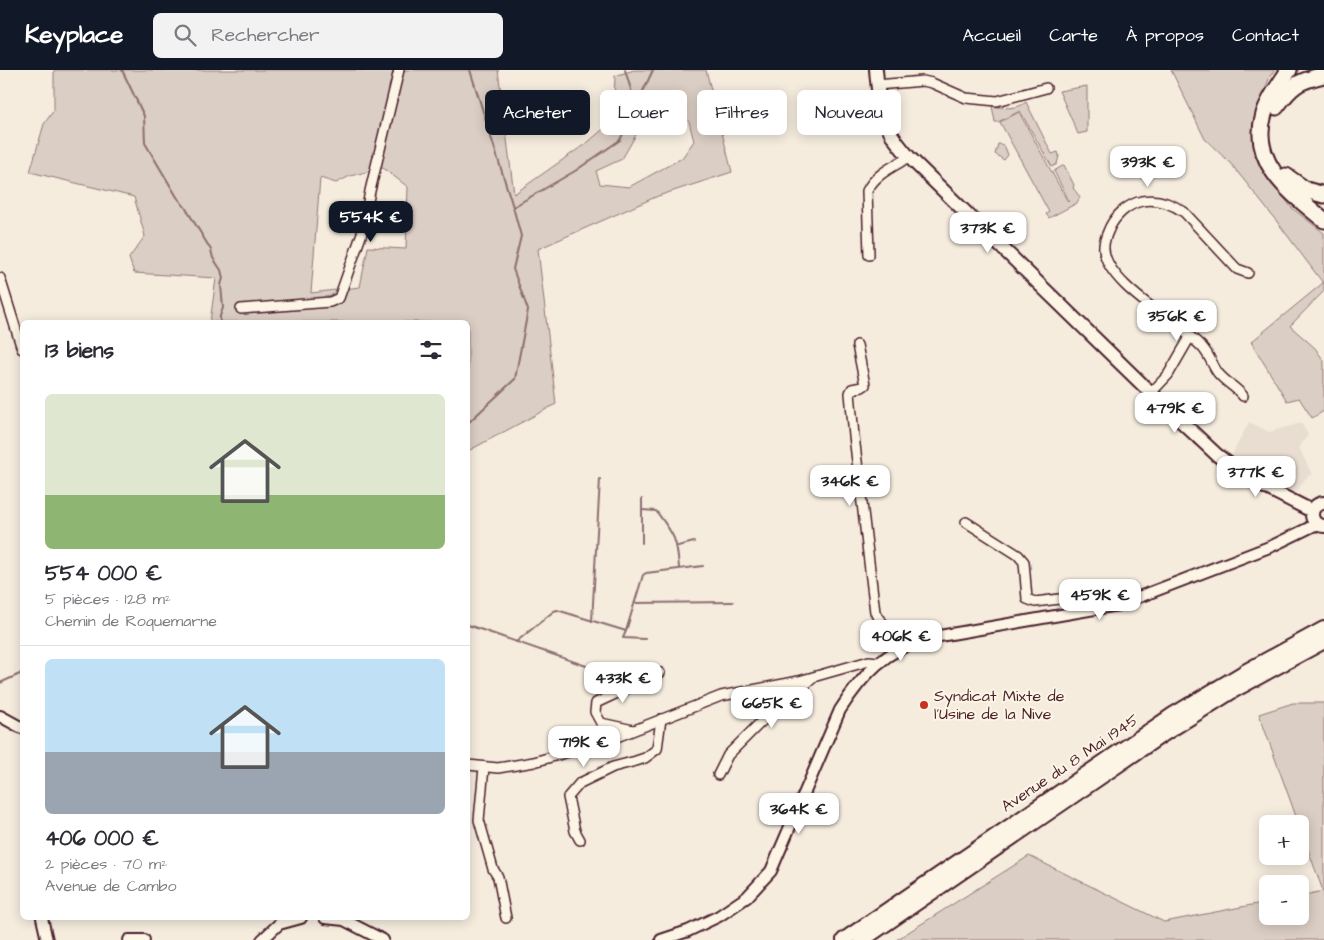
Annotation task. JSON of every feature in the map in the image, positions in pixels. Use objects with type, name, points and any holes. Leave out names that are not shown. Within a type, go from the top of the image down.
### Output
[{"type":"highway","points":[[1289,70],[1264,114],[1261,132],[1264,153],[1271,170],[1284,186],[1324,220]]},
{"type":"highway","points":[[1324,75],[1302,80],[1286,93],[1270,116],[1268,135],[1274,161],[1288,179],[1306,190],[1324,195]]},
{"type":"highway","name":"Avenue du 8 Mai 1945","points":[[844,940],[1173,715],[1245,672],[1324,629]]},
{"type":"highway","name":"Avenue du 8 Mai 1945","points":[[862,940],[1160,736],[1224,696],[1324,641]]},
{"type":"main road","points":[[876,70],[879,99],[885,120],[891,135],[909,157],[1217,455],[1249,479],[1312,511]]},
{"type":"main road","points":[[1320,525],[1312,518],[1312,511],[1316,505],[1324,503]]},
{"type":"street","points":[[242,309],[330,302],[339,298],[362,233],[399,70]]},
{"type":"street","points":[[877,85],[923,81],[966,98],[997,101],[1046,88]]},
{"type":"street","points":[[869,255],[867,191],[877,176],[909,157]]},
{"type":"street","points":[[1243,396],[1223,378],[1202,347],[1118,279],[1112,272],[1104,250],[1104,243],[1119,213],[1139,202],[1161,200],[1174,205],[1184,212],[1237,269],[1248,272]]},
{"type":"street","points":[[0,278],[20,343]]},
{"type":"street","points":[[1151,393],[1168,376],[1190,337]]},
{"type":"street","points":[[857,345],[864,384],[862,387],[852,389],[850,393],[875,612],[884,626],[912,642]]},
{"type":"street","points":[[966,522],[1018,555],[1024,562],[1027,599],[1035,602],[1108,593],[1120,597],[1139,597]]},
{"type":"street","points":[[661,940],[718,916],[746,896],[771,871],[840,710],[851,693],[878,662],[901,647],[928,638],[1118,605],[1272,546],[1320,525]]},
{"type":"street","points":[[470,765],[498,768],[534,762],[609,740],[721,696],[814,677],[861,662],[878,662]]},
{"type":"street","points":[[634,730],[601,723],[595,712],[596,704],[660,673]]},
{"type":"street","points":[[718,775],[728,755],[814,677]]},
{"type":"street","points":[[0,716],[20,727]]},
{"type":"street","points":[[580,840],[575,831],[568,797],[580,783],[613,767],[645,758],[657,749],[661,719]]},
{"type":"street","points":[[484,767],[479,820],[493,869],[498,877],[506,918]]},
{"type":"street","points":[[42,920],[46,940]]},
{"type":"street","points":[[262,940],[279,924],[294,920]]},
{"type":"street","points":[[344,920],[383,940]]},
{"type":"street","points":[[129,940],[144,940]]},
{"type":"shaded area","points":[[54,70],[498,70],[501,90],[485,90],[485,135],[506,135],[514,194],[600,132],[600,135],[636,135],[622,159],[596,171],[600,184],[629,187],[682,158],[694,141],[687,120],[687,90],[614,90],[615,76],[634,70],[706,70],[711,90],[697,90],[697,135],[723,135],[732,172],[658,196],[538,249],[556,404],[470,450],[470,320],[210,320],[216,278],[134,273],[129,258],[145,236],[134,197],[30,172],[44,124],[54,110]],"holes":[[[383,168],[408,187],[406,249],[368,247],[360,287],[311,293],[320,178],[336,183],[350,176]]]},
{"type":"shaded area","points":[[1171,70],[1275,70],[1270,76],[1253,124],[1261,168],[1292,208],[1324,233],[1324,291],[1290,326],[1315,348],[1324,361],[1324,411],[1312,418],[1299,398],[1287,401],[1251,342],[1323,283],[1232,165],[1205,139]]},
{"type":"shaded area","points":[[1087,86],[1087,132],[1078,134],[1059,91]]},
{"type":"shaded area","points":[[1026,102],[1052,154],[1058,152],[1057,164],[1052,167],[1020,111],[995,122],[992,106],[1014,107]]},
{"type":"shaded area","points":[[1019,112],[1068,202],[1054,171],[1064,165],[1074,185],[1073,188],[1080,197],[1077,203],[1049,218],[1046,214],[1049,212],[1000,122]]},
{"type":"shaded area","points":[[998,144],[1005,147],[1008,155],[1004,160],[995,154]]},
{"type":"shaded area","points":[[1249,422],[1269,432],[1301,423],[1308,435],[1299,447],[1312,475],[1305,479],[1296,493],[1232,455]]},
{"type":"shaded area","points":[[1293,703],[1324,703],[1324,940],[896,940],[1029,856],[1164,922],[1259,904],[1259,925],[1309,925],[1309,894],[1323,891],[1309,852],[1309,815],[1296,815],[1259,714]]},
{"type":"waterway","points":[[122,70],[144,116],[145,143],[211,250],[213,258],[221,270],[223,278],[221,285],[223,308],[220,320]]},
{"type":"waterway","points":[[470,70],[513,207]]},
{"type":"waterway","points":[[625,70],[631,90]]},
{"type":"waterway","points":[[470,421],[515,379],[528,310],[513,269],[521,236],[513,207],[575,171],[620,140],[653,70]]},
{"type":"waterway","points":[[592,621],[600,479]]},
{"type":"waterway","points":[[642,499],[642,543]]},
{"type":"waterway","points":[[642,510],[656,511],[671,532],[676,543],[679,568]]},
{"type":"waterway","points":[[678,546],[694,542]]},
{"type":"waterway","points":[[516,642],[557,610],[626,631],[643,575],[646,573],[703,566]]},
{"type":"waterway","points":[[635,603],[733,602]]},
{"type":"waterway","points":[[470,626],[592,668]]},
{"type":"waterway","points":[[626,631],[623,638],[645,639]]},
{"type":"waterway","points":[[0,683],[20,674]]},
{"type":"place","name":"Syndicat Mixte de l'Usine de la Nive","points":[[924,705]]}]
